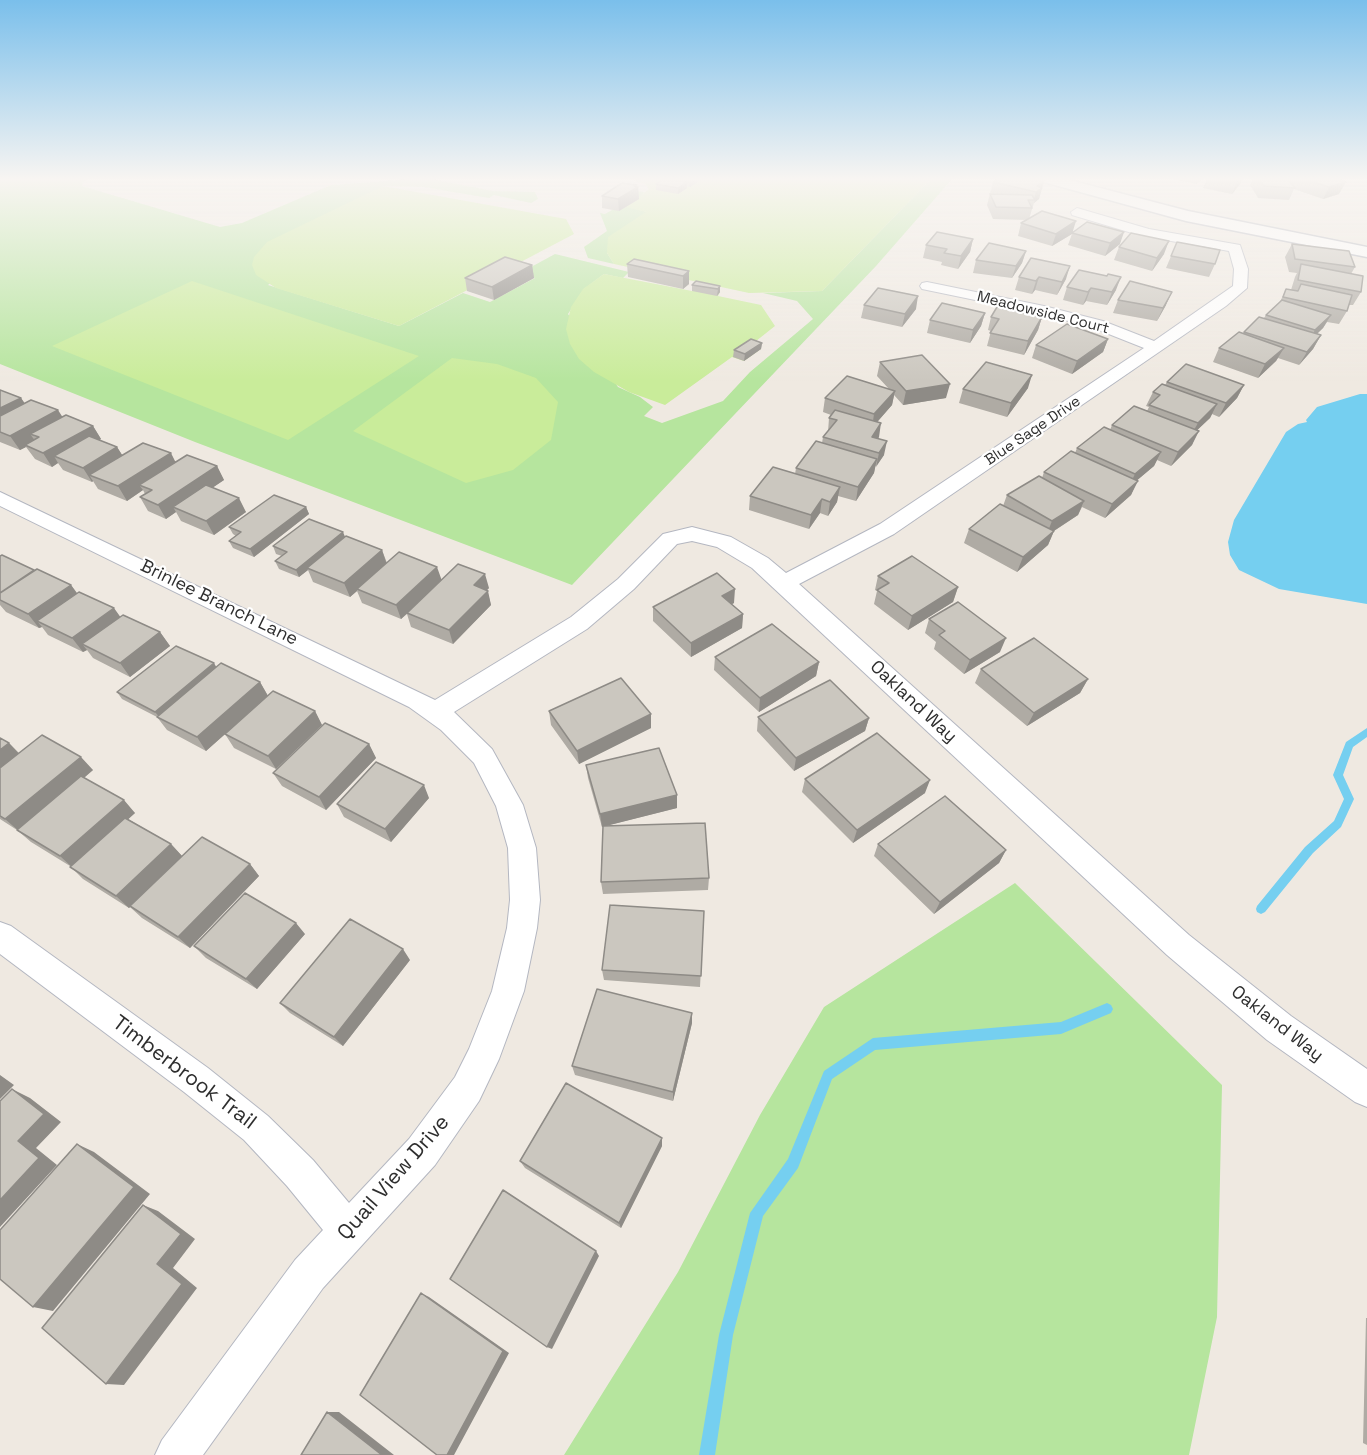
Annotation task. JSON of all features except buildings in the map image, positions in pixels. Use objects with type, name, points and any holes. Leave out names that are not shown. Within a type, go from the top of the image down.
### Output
[{"type":"main road","points":[[1336,246],[1367,252]]},
{"type":"street","name":"Blue Sage Drive","points":[[784,583],[888,529],[1240,288],[1240,269],[1235,248],[1223,246]]},
{"type":"street","name":"Meadowside Court","points":[[927,286],[1039,309],[1097,324],[1156,347]]},
{"type":"street","name":"Brinlee Branch Lane","points":[[0,498],[398,690],[435,712]]},
{"type":"street","name":"Oakland Way","points":[[435,712],[579,622],[626,584],[663,545],[680,536],[703,536],[724,542],[760,563],[784,583],[1178,945],[1279,1028],[1367,1090]]},
{"type":"street","name":"Quail View Drive","points":[[177,1455],[281,1311],[348,1231],[422,1152],[467,1089],[497,1023],[508,991],[522,928],[525,900],[522,849],[509,805],[483,756],[435,712]]},
{"type":"street","name":"Timberbrook Trail","points":[[0,936],[196,1080],[256,1128],[300,1173],[348,1231]]},
{"type":"green space","points":[[0,246],[313,246],[268,285],[399,326],[463,293],[490,302],[535,278],[520,273],[555,254],[629,272],[623,278],[604,274],[584,289],[568,314],[618,387],[640,397],[653,407],[644,416],[662,423],[723,401],[750,372],[813,319],[797,301],[763,293],[822,291],[866,246],[894,246],[572,585],[195,442],[0,364]]},
{"type":"green space","points":[[264,246],[551,246],[399,326],[276,288],[256,275],[252,265],[254,257]]},
{"type":"green space","points":[[607,246],[866,246],[822,291],[749,293],[614,264],[607,253]]},
{"type":"green space","points":[[614,246],[607,253],[614,264],[588,258],[584,247]]},
{"type":"green space","points":[[604,274],[692,291],[696,288],[720,292],[718,296],[761,305],[775,326],[751,345],[761,349],[744,361],[732,357],[665,405],[629,392],[594,372],[579,359],[570,344],[566,329],[571,307],[583,289]]},
{"type":"green space","points":[[192,281],[419,356],[288,440],[52,346]]},
{"type":"green space","points":[[452,358],[497,364],[536,378],[558,402],[551,440],[513,470],[466,483],[353,431]]},
{"type":"green space","points":[[1015,883],[1222,1085],[1217,1317],[1189,1455],[564,1455],[678,1272],[760,1115],[824,1007]]},
{"type":"water","points":[[1367,394],[1367,604],[1279,589],[1239,570],[1230,555],[1228,542],[1234,520],[1286,432],[1298,424],[1307,422],[1306,420],[1317,407]]},
{"type":"waterway","points":[[1261,909],[1309,850],[1338,824],[1349,799],[1338,775],[1349,745],[1367,732]]},
{"type":"waterway","points":[[707,1455],[726,1335],[757,1213],[793,1163],[828,1075],[873,1044],[1061,1028],[1107,1009]]}]
